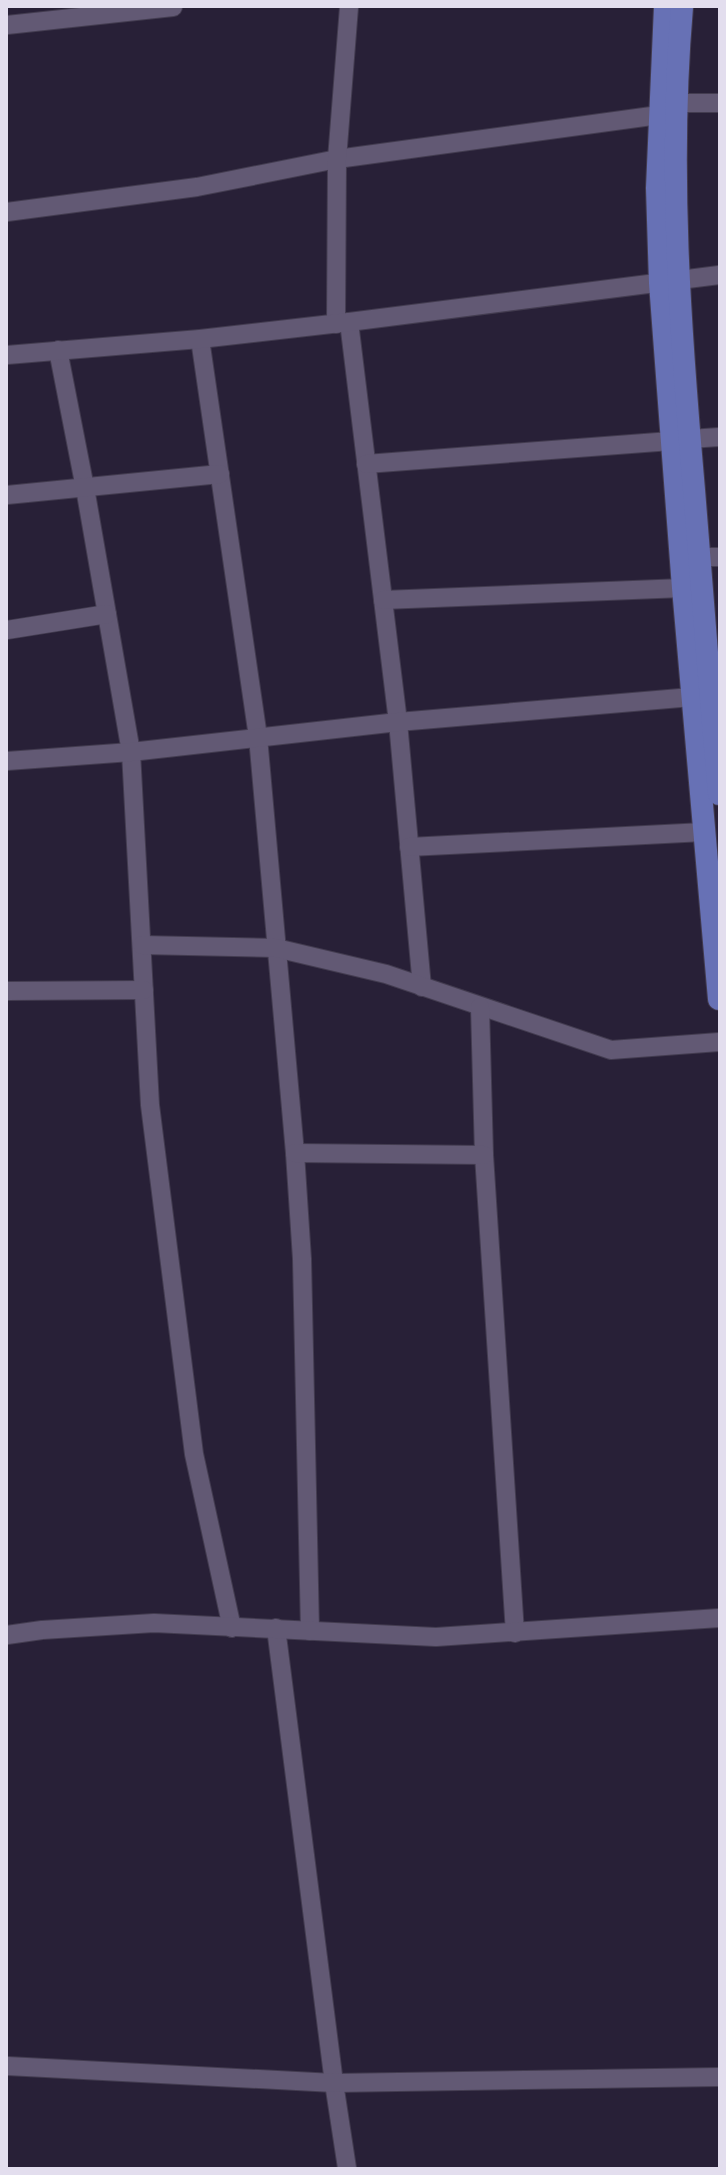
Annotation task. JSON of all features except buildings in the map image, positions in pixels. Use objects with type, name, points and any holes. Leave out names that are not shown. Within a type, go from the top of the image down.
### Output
[{"type":"main road","points":[[665,7],[668,109]]},
{"type":"main road","points":[[682,7],[657,188],[669,282],[680,440],[683,588],[719,999]]},
{"type":"main road","points":[[680,440],[709,557],[719,794]]},
{"type":"street","points":[[7,25],[173,7]]},
{"type":"street","points":[[349,7],[337,159],[342,323],[366,464],[398,722],[422,986]]},
{"type":"street","points":[[7,212],[197,187],[337,159],[668,109],[719,103]]},
{"type":"street","points":[[7,355],[200,339],[342,323],[719,275]]},
{"type":"street","points":[[200,339],[258,737],[295,1153],[302,1259],[310,1631]]},
{"type":"street","points":[[58,350],[85,488],[131,752],[150,1105],[194,1454],[232,1628]]},
{"type":"street","points":[[366,464],[719,437]]},
{"type":"street","points":[[7,496],[220,474]]},
{"type":"street","points":[[383,600],[683,588]]},
{"type":"street","points":[[7,630],[107,614]]},
{"type":"street","points":[[7,761],[131,752],[398,722],[692,697]]},
{"type":"street","points":[[409,847],[704,832]]},
{"type":"street","points":[[142,945],[276,948],[386,974],[611,1050],[719,1042]]},
{"type":"street","points":[[7,991],[144,990]]},
{"type":"street","points":[[480,1007],[484,1154],[515,1633]]},
{"type":"street","points":[[295,1153],[484,1154]]},
{"type":"street","points":[[7,1635],[42,1630],[154,1623],[436,1637],[515,1633],[719,1618]]},
{"type":"street","points":[[276,1628],[334,2083],[347,2168]]},
{"type":"street","points":[[7,2066],[334,2083],[719,2077]]}]
